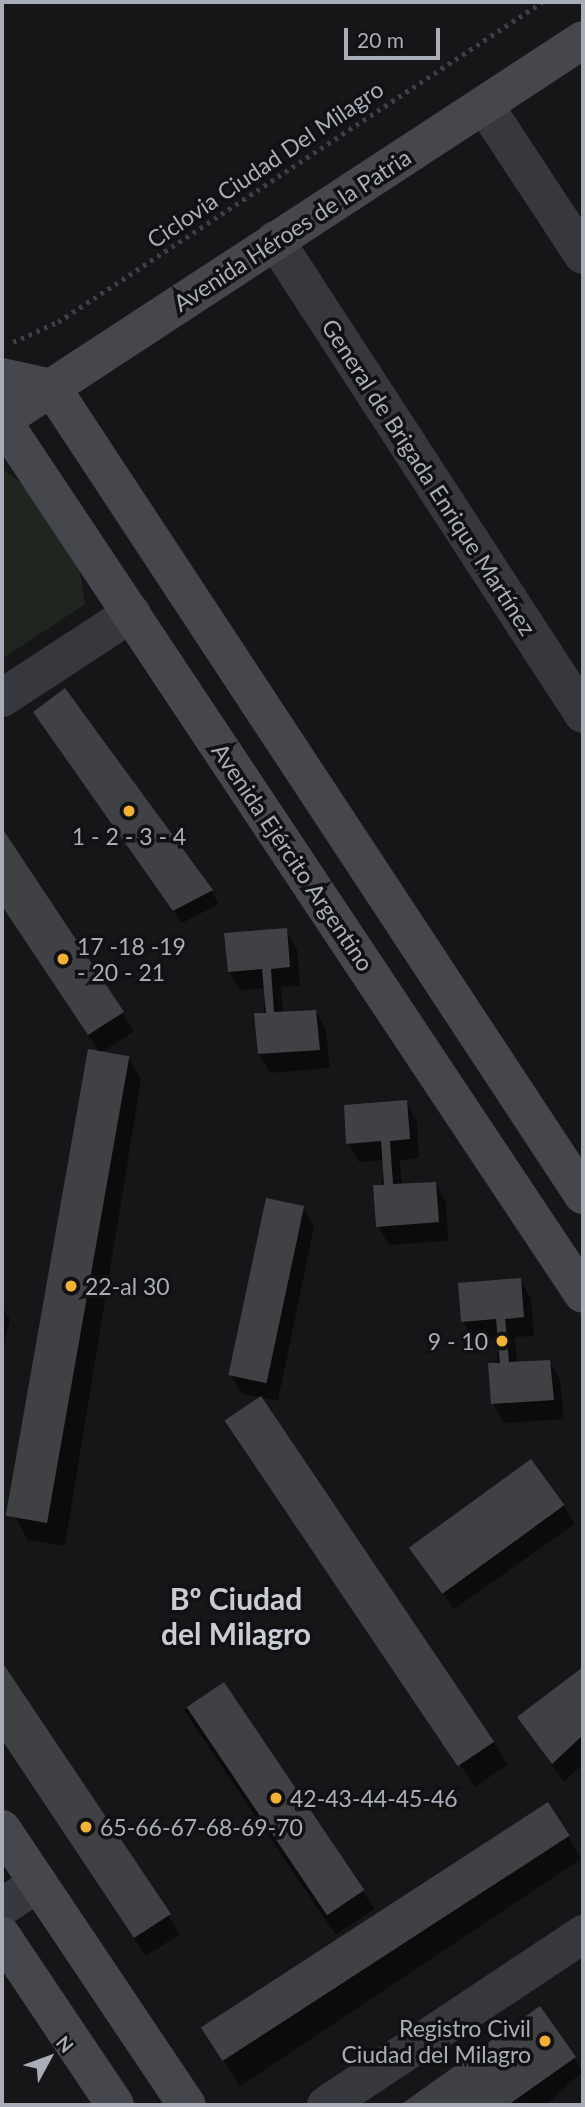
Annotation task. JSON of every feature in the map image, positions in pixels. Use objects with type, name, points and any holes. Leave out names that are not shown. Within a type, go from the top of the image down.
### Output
[{"type":"street","name":"Avenida Héroes de la Patria","points":[[2,420],[583,40]]},
{"type":"street","points":[[485,106],[583,255]]},
{"type":"street","name":"General de Brigada Enrique Martínez","points":[[275,240],[583,714]]},
{"type":"street","points":[[2,377],[52,388],[583,1195]]},
{"type":"street","name":"Avenida Ejército Argentino","points":[[2,420],[583,1294]]},
{"type":"street","points":[[2,698],[132,613]]},
{"type":"street","points":[[2,1829],[187,2105]]},
{"type":"street","points":[[2,1907],[37,1884]]},
{"type":"street","points":[[326,2105],[583,1934]]},
{"type":"street","points":[[2,1936],[115,2105]]},
{"type":"path","name":"Ciclovia Ciudad Del Milagro","points":[[2,345],[58,322],[542,2]]},
{"type":"shaded area","points":[[2,468],[72,523],[85,604],[2,659]]},
{"type":"building","name":"1 - 2 - 3 - 4","points":[[65,688],[213,890],[173,911],[33,712]]},
{"type":"building","name":"17 -18 -19 - 20 - 21","points":[[2,828],[124,1012],[88,1035],[2,906]]},
{"type":"building","points":[[287,928],[290,967],[271,969],[274,1012],[316,1010],[320,1050],[258,1054],[254,1013],[266,1013],[262,969],[228,972],[224,933]]},
{"type":"building","name":"22-al 30","points":[[88,1049],[129,1056],[47,1523],[6,1516]]},
{"type":"building","points":[[407,1100],[410,1139],[390,1141],[393,1184],[436,1182],[439,1222],[376,1227],[373,1185],[384,1185],[381,1141],[346,1144],[344,1105]]},
{"type":"building","points":[[266,1198],[304,1206],[267,1383],[228,1375]]},
{"type":"building","name":"9 - 10","points":[[521,1278],[524,1317],[505,1319],[509,1362],[550,1360],[554,1400],[491,1404],[488,1363],[500,1363],[496,1319],[461,1322],[458,1283]]},
{"type":"building","points":[[261,1396],[494,1742],[458,1766],[225,1421]]},
{"type":"building","points":[[531,1459],[565,1505],[442,1594],[409,1548]]},
{"type":"building","name":"65-66-67-68-69-70","points":[[2,1662],[171,1914],[134,1938],[2,1740]]},
{"type":"building","points":[[583,1667],[583,1735],[552,1764],[517,1717]]},
{"type":"building","name":"42-43-44-45-46","points":[[224,1682],[364,1890],[327,1915],[187,1707]]},
{"type":"building","points":[[548,1802],[570,1836],[223,2061],[201,2027]]},
{"type":"building","points":[[540,2006],[576,2057],[508,2105],[400,2105]]},
{"type":"place","name":"1 - 2 - 3 - 4","points":[[129,811]]},
{"type":"place","name":"17 -18 -19 - 20 - 21","points":[[63,959]]},
{"type":"place","name":"22-al 30","points":[[71,1286]]},
{"type":"place","name":"9 - 10","points":[[502,1341]]},
{"type":"place","name":"42-43-44-45-46","points":[[276,1798]]},
{"type":"place","name":"65-66-67-68-69-70","points":[[86,1827]]},
{"type":"place","name":"Registro Civil Ciudad del Milagro","points":[[545,2041]]},
{"type":"district","name":"Bº Ciudad del Milagro","points":[[236,1615]]}]
